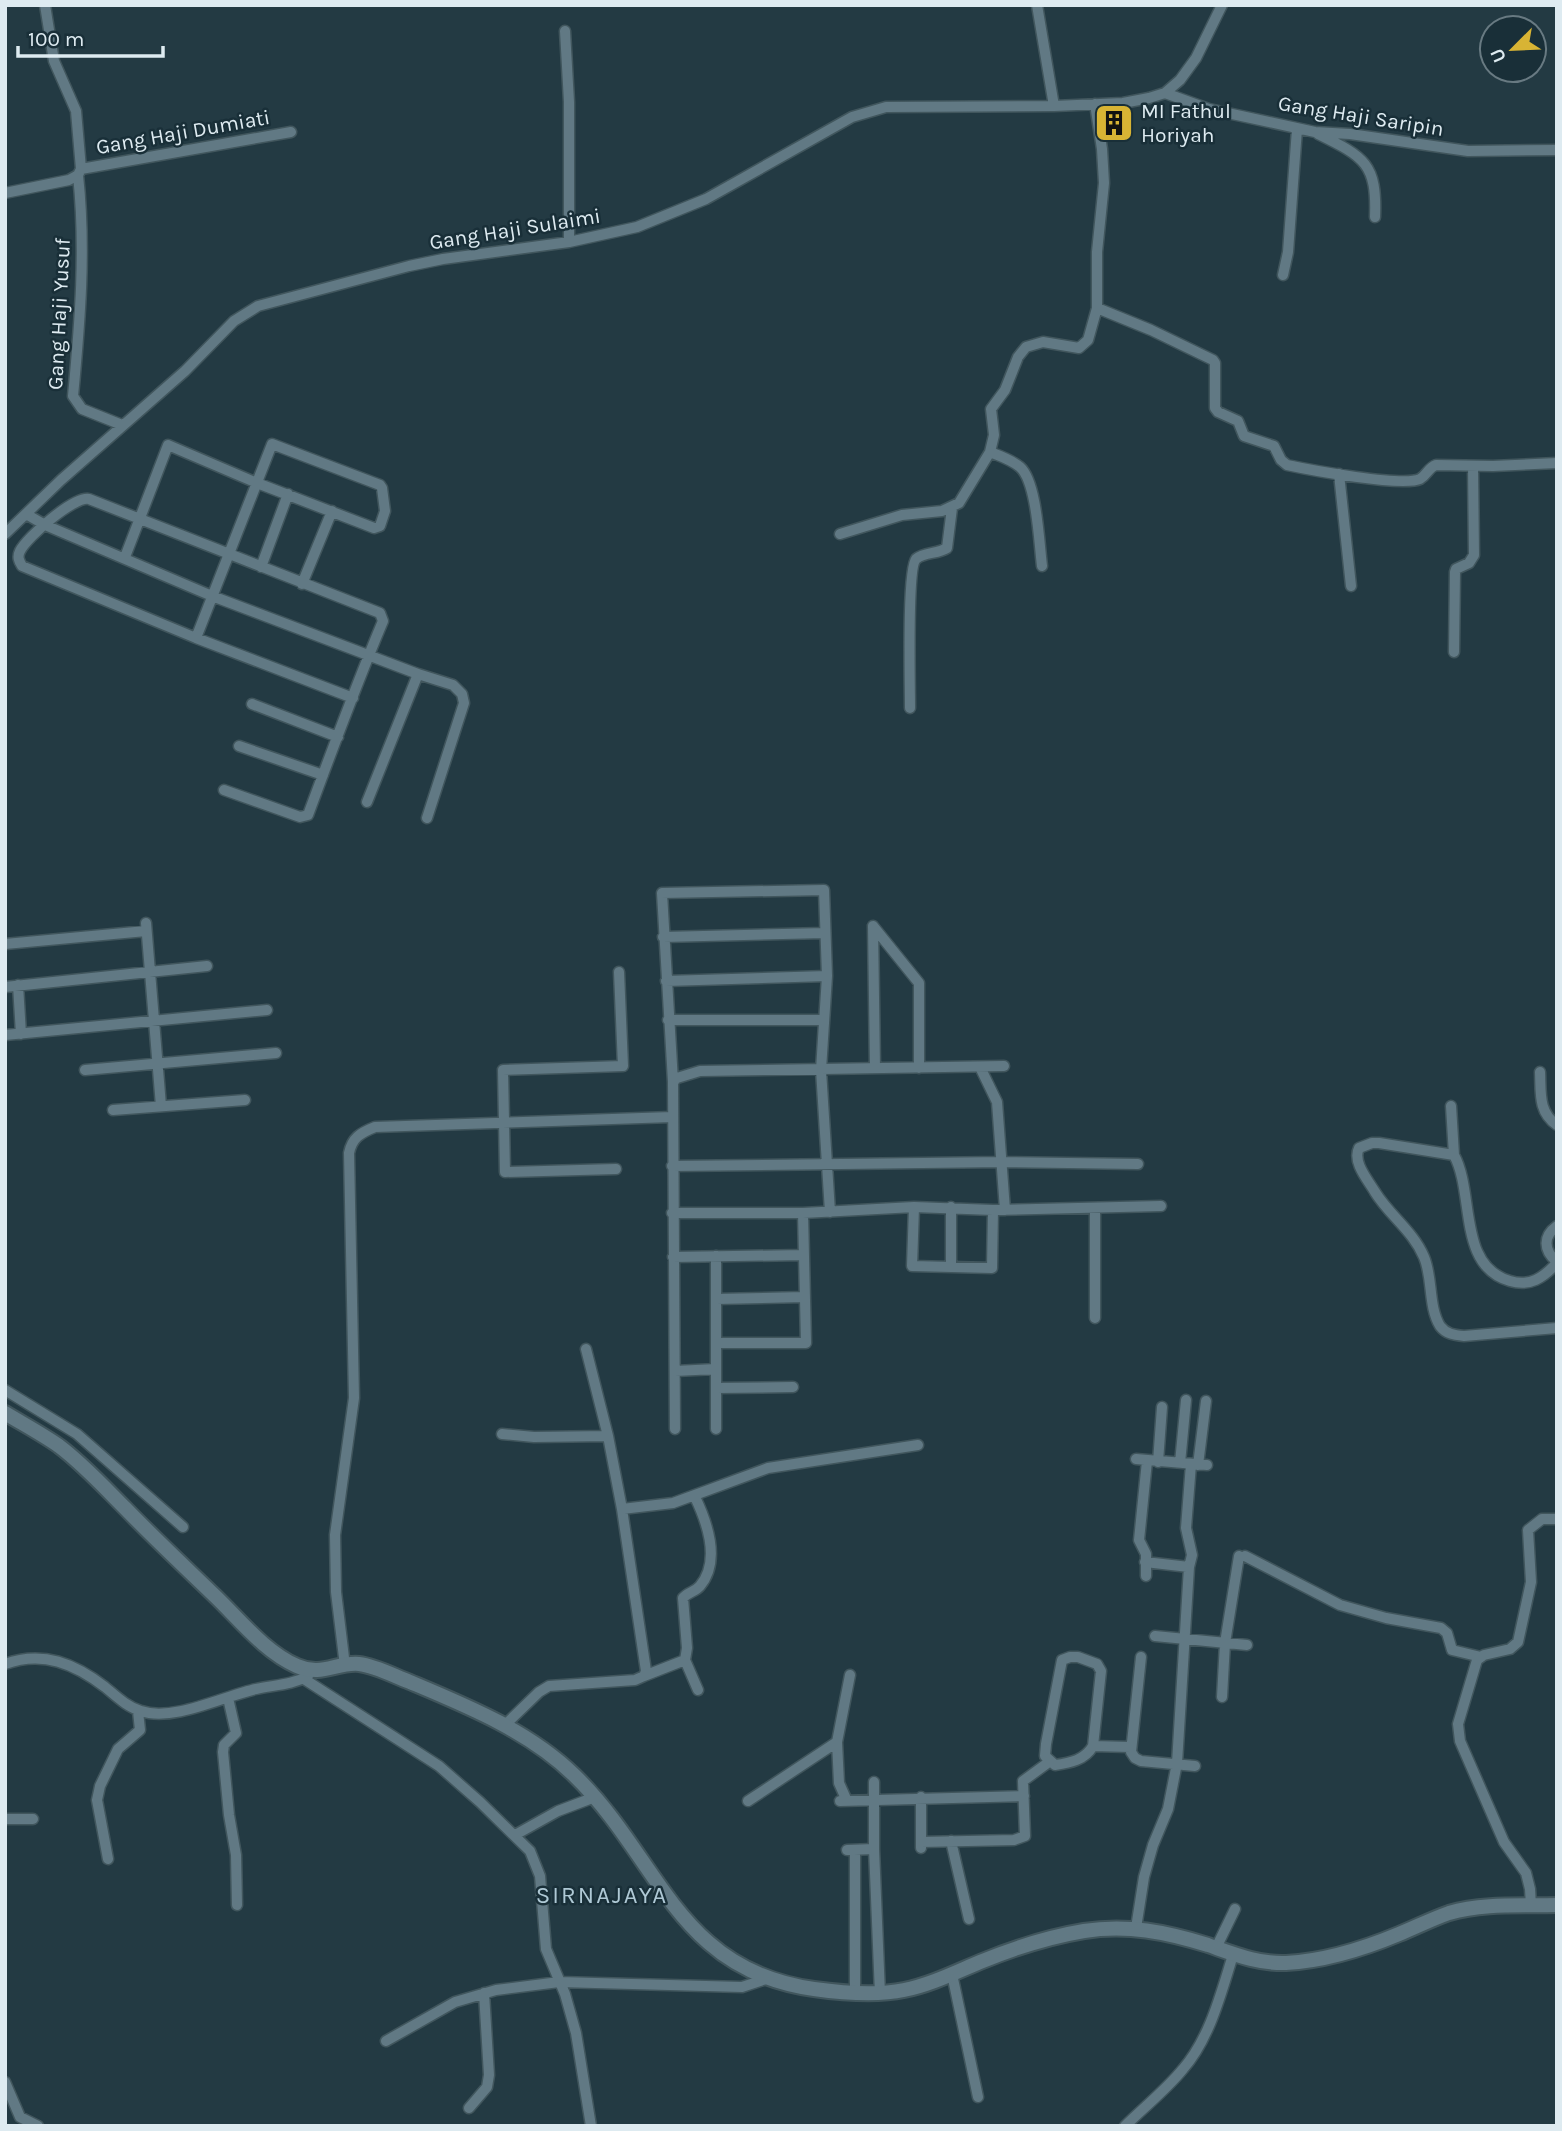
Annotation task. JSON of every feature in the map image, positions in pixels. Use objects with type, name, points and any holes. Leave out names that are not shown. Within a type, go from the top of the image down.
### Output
[{"type":"street","name":"Gang Haji Yusuf","points":[[44,5],[54,61],[76,111],[83,217],[82,279],[73,396],[82,409],[122,425]]},
{"type":"street","points":[[1037,5],[1054,106]]},
{"type":"street","points":[[1164,93],[1180,79],[1196,58],[1222,5]]},
{"type":"street","points":[[565,31],[569,102],[569,242]]},
{"type":"street","name":"Gang Haji Sulaimi","points":[[5,534],[122,425],[185,371],[234,321],[258,306],[278,298],[420,263],[569,242],[625,230],[667,217],[706,199],[865,112],[899,106],[1123,103],[1164,93]]},
{"type":"street","name":"Gang Haji Saripin","points":[[1164,93],[1209,109],[1314,132],[1350,134],[1468,151],[1557,150]]},
{"type":"street","points":[[840,534],[902,515],[935,513],[952,508],[964,497],[990,452],[993,435],[991,409],[1005,390],[1023,351],[1038,342],[1074,349],[1083,346],[1088,340],[1097,308],[1097,252],[1104,183],[1102,149],[1094,104]]},
{"type":"street","points":[[1283,275],[1288,253],[1297,129]]},
{"type":"street","name":"Gang Haji Dumiati","points":[[5,193],[69,180],[80,172],[291,132]]},
{"type":"street","points":[[1314,132],[1364,162],[1374,179],[1375,217]]},
{"type":"street","points":[[1097,308],[1210,358],[1215,363],[1215,408],[1238,421],[1244,436],[1274,446],[1287,465],[1376,479],[1414,480],[1422,478],[1433,466],[1557,463]]},
{"type":"street","points":[[125,557],[168,445],[257,483],[374,528],[378,528],[384,517],[380,485],[272,444],[257,483],[229,554],[212,596],[196,638]]},
{"type":"street","points":[[990,452],[1016,464],[1026,474],[1031,488],[1042,566]]},
{"type":"street","points":[[1454,652],[1455,572],[1469,563],[1474,555],[1474,466]]},
{"type":"street","points":[[1339,474],[1351,586]]},
{"type":"street","points":[[261,567],[288,494]]},
{"type":"street","points":[[224,790],[304,817],[308,815],[383,621],[380,613],[83,498],[45,525],[20,550],[19,561],[22,566],[196,638],[353,698]]},
{"type":"street","points":[[910,708],[914,564],[919,557],[947,548],[952,508]]},
{"type":"street","points":[[302,584],[332,511]]},
{"type":"street","points":[[26,514],[45,525],[212,596],[453,685],[462,694],[464,703],[427,818]]},
{"type":"street","points":[[367,802],[418,674]]},
{"type":"street","points":[[252,704],[338,737]]},
{"type":"street","points":[[239,746],[323,775]]},
{"type":"street","points":[[675,1429],[673,1082],[662,893],[824,890],[827,976],[821,1070],[830,1212]]},
{"type":"street","points":[[875,1068],[873,926],[919,983],[919,1068]]},
{"type":"street","points":[[5,944],[146,927],[161,1106]]},
{"type":"street","points":[[663,937],[824,933]]},
{"type":"street","points":[[5,987],[206,967]]},
{"type":"street","points":[[616,1170],[505,1172],[503,1070],[623,1066],[619,972]]},
{"type":"street","points":[[666,981],[827,976]]},
{"type":"street","points":[[18,985],[21,1034]]},
{"type":"street","points":[[5,1035],[267,1010]]},
{"type":"street","points":[[668,1020],[824,1020]]},
{"type":"street","points":[[85,1070],[276,1053]]},
{"type":"street","points":[[673,1082],[677,1078],[700,1072],[1004,1066]]},
{"type":"street","points":[[980,1067],[997,1102],[1005,1210]]},
{"type":"street","points":[[1540,1072],[1542,1107],[1548,1119],[1557,1125]]},
{"type":"street","points":[[113,1110],[245,1100]]},
{"type":"street","points":[[1451,1106],[1454,1155],[1462,1174],[1475,1245],[1488,1268],[1505,1280],[1523,1283],[1538,1280],[1557,1262],[1547,1250],[1546,1240],[1550,1231],[1557,1226]]},
{"type":"street","points":[[345,1666],[336,1592],[335,1535],[354,1398],[349,1153],[351,1143],[357,1135],[375,1127],[672,1117]]},
{"type":"street","points":[[1454,1155],[1372,1143],[1364,1145],[1357,1154],[1357,1160],[1378,1197],[1412,1235],[1423,1254],[1438,1323],[1449,1334],[1464,1336],[1557,1328]]},
{"type":"street","points":[[673,1166],[1002,1162],[1138,1164]]},
{"type":"street","points":[[672,1213],[803,1213],[914,1207],[1005,1210],[1161,1206]]},
{"type":"street","points":[[914,1207],[912,1266],[992,1268],[993,1210]]},
{"type":"street","points":[[951,1207],[951,1267]]},
{"type":"street","points":[[1095,1208],[1095,1318]]},
{"type":"street","points":[[716,1343],[806,1343],[803,1213]]},
{"type":"street","points":[[673,1257],[803,1255]]},
{"type":"street","points":[[716,1256],[716,1429]]},
{"type":"street","points":[[716,1299],[804,1297]]},
{"type":"street","points":[[586,1349],[608,1436],[622,1509],[647,1666],[644,1676]]},
{"type":"street","points":[[675,1371],[716,1369]]},
{"type":"street","points":[[716,1388],[793,1387]]},
{"type":"street","points":[[5,1390],[77,1434],[112,1479],[272,1650],[300,1668],[318,1671]]},
{"type":"street","points":[[1186,1400],[1194,1464]]},
{"type":"street","points":[[1136,1928],[1144,1877],[1153,1844],[1168,1809],[1177,1763],[1189,1567],[1192,1555],[1186,1528],[1206,1401]]},
{"type":"street","points":[[1146,1576],[1146,1554],[1139,1540],[1147,1461],[1162,1407]]},
{"type":"street","points":[[5,1413],[112,1479],[183,1527]]},
{"type":"street","points":[[502,1434],[534,1437],[608,1436]]},
{"type":"street","points":[[622,1509],[657,1506],[695,1497],[768,1468],[918,1445]]},
{"type":"street","points":[[1147,1461],[1194,1464]]},
{"type":"street","points":[[695,1497],[707,1525],[711,1557],[699,1588],[683,1598],[687,1648],[685,1660],[698,1690]]},
{"type":"street","points":[[1222,1698],[1224,1643],[1242,1556],[1340,1605],[1386,1618],[1441,1628],[1447,1633],[1452,1650],[1480,1657],[1510,1649],[1518,1642],[1531,1582],[1528,1530],[1542,1519],[1557,1519]]},
{"type":"street","points":[[1145,1562],[1189,1567]]},
{"type":"street","points":[[1155,1636],[1247,1645]]},
{"type":"street","points":[[5,1664],[30,1657],[52,1659],[87,1674],[138,1711],[150,1713],[168,1713],[345,1666],[358,1664],[386,1673],[505,1725],[561,1763],[595,1797],[694,1930],[710,1945],[737,1964],[769,1978],[816,1990],[880,1994],[915,1988],[1013,1949],[1048,1938],[1090,1930],[1136,1928],[1174,1935],[1233,1955],[1271,1963],[1317,1960],[1360,1949],[1452,1912],[1494,1907],[1557,1906]]},
{"type":"street","points":[[1070,1657],[1097,1664],[1101,1671],[1093,1746],[1079,1760],[1055,1765],[1045,1756],[1062,1660],[1070,1657]]},
{"type":"street","points":[[1141,1657],[1130,1747],[1135,1758],[1141,1761],[1195,1766]]},
{"type":"street","points":[[1480,1657],[1475,1664],[1458,1724],[1460,1741],[1504,1842],[1526,1873],[1531,1906]]},
{"type":"street","points":[[505,1725],[539,1692],[549,1686],[635,1679],[685,1660]]},
{"type":"street","points":[[850,1675],[837,1742],[839,1783],[843,1801],[1024,1796]]},
{"type":"street","points":[[304,1679],[439,1766],[530,1851],[540,1876],[546,1949],[576,2033],[591,2126]]},
{"type":"street","points":[[228,1698],[236,1733],[224,1745],[223,1752],[236,1854],[237,1905]]},
{"type":"street","points":[[108,1858],[98,1795],[118,1749],[140,1730],[138,1711]]},
{"type":"street","points":[[748,1801],[837,1742]]},
{"type":"street","points":[[1093,1746],[1130,1747]]},
{"type":"street","points":[[921,1797],[921,1845],[951,1841],[1014,1840],[1025,1836],[1023,1781],[1049,1762]]},
{"type":"street","points":[[874,1782],[880,1994]]},
{"type":"street","points":[[515,1835],[558,1811],[595,1797]]},
{"type":"street","points":[[5,1819],[33,1819]]},
{"type":"street","points":[[951,1841],[969,1919]]},
{"type":"street","points":[[855,1993],[851,1850],[874,1849]]},
{"type":"street","points":[[1216,1948],[1235,1909]]},
{"type":"street","points":[[1125,2126],[1172,2081],[1194,2054],[1216,2007],[1233,1955]]},
{"type":"street","points":[[952,1974],[978,2097]]},
{"type":"street","points":[[386,2041],[455,2002],[484,1993],[559,1982],[742,1987],[769,1978]]},
{"type":"street","points":[[469,2108],[487,2087],[489,2075],[484,1993]]},
{"type":"street","points":[[5,2082],[20,2117],[38,2126]]},
{"type":"place","name":"MI Fathul Horiyah","points":[[1114,123]]},
{"type":"district","name":"SIRNAJAYA","points":[[602,1895]]}]
